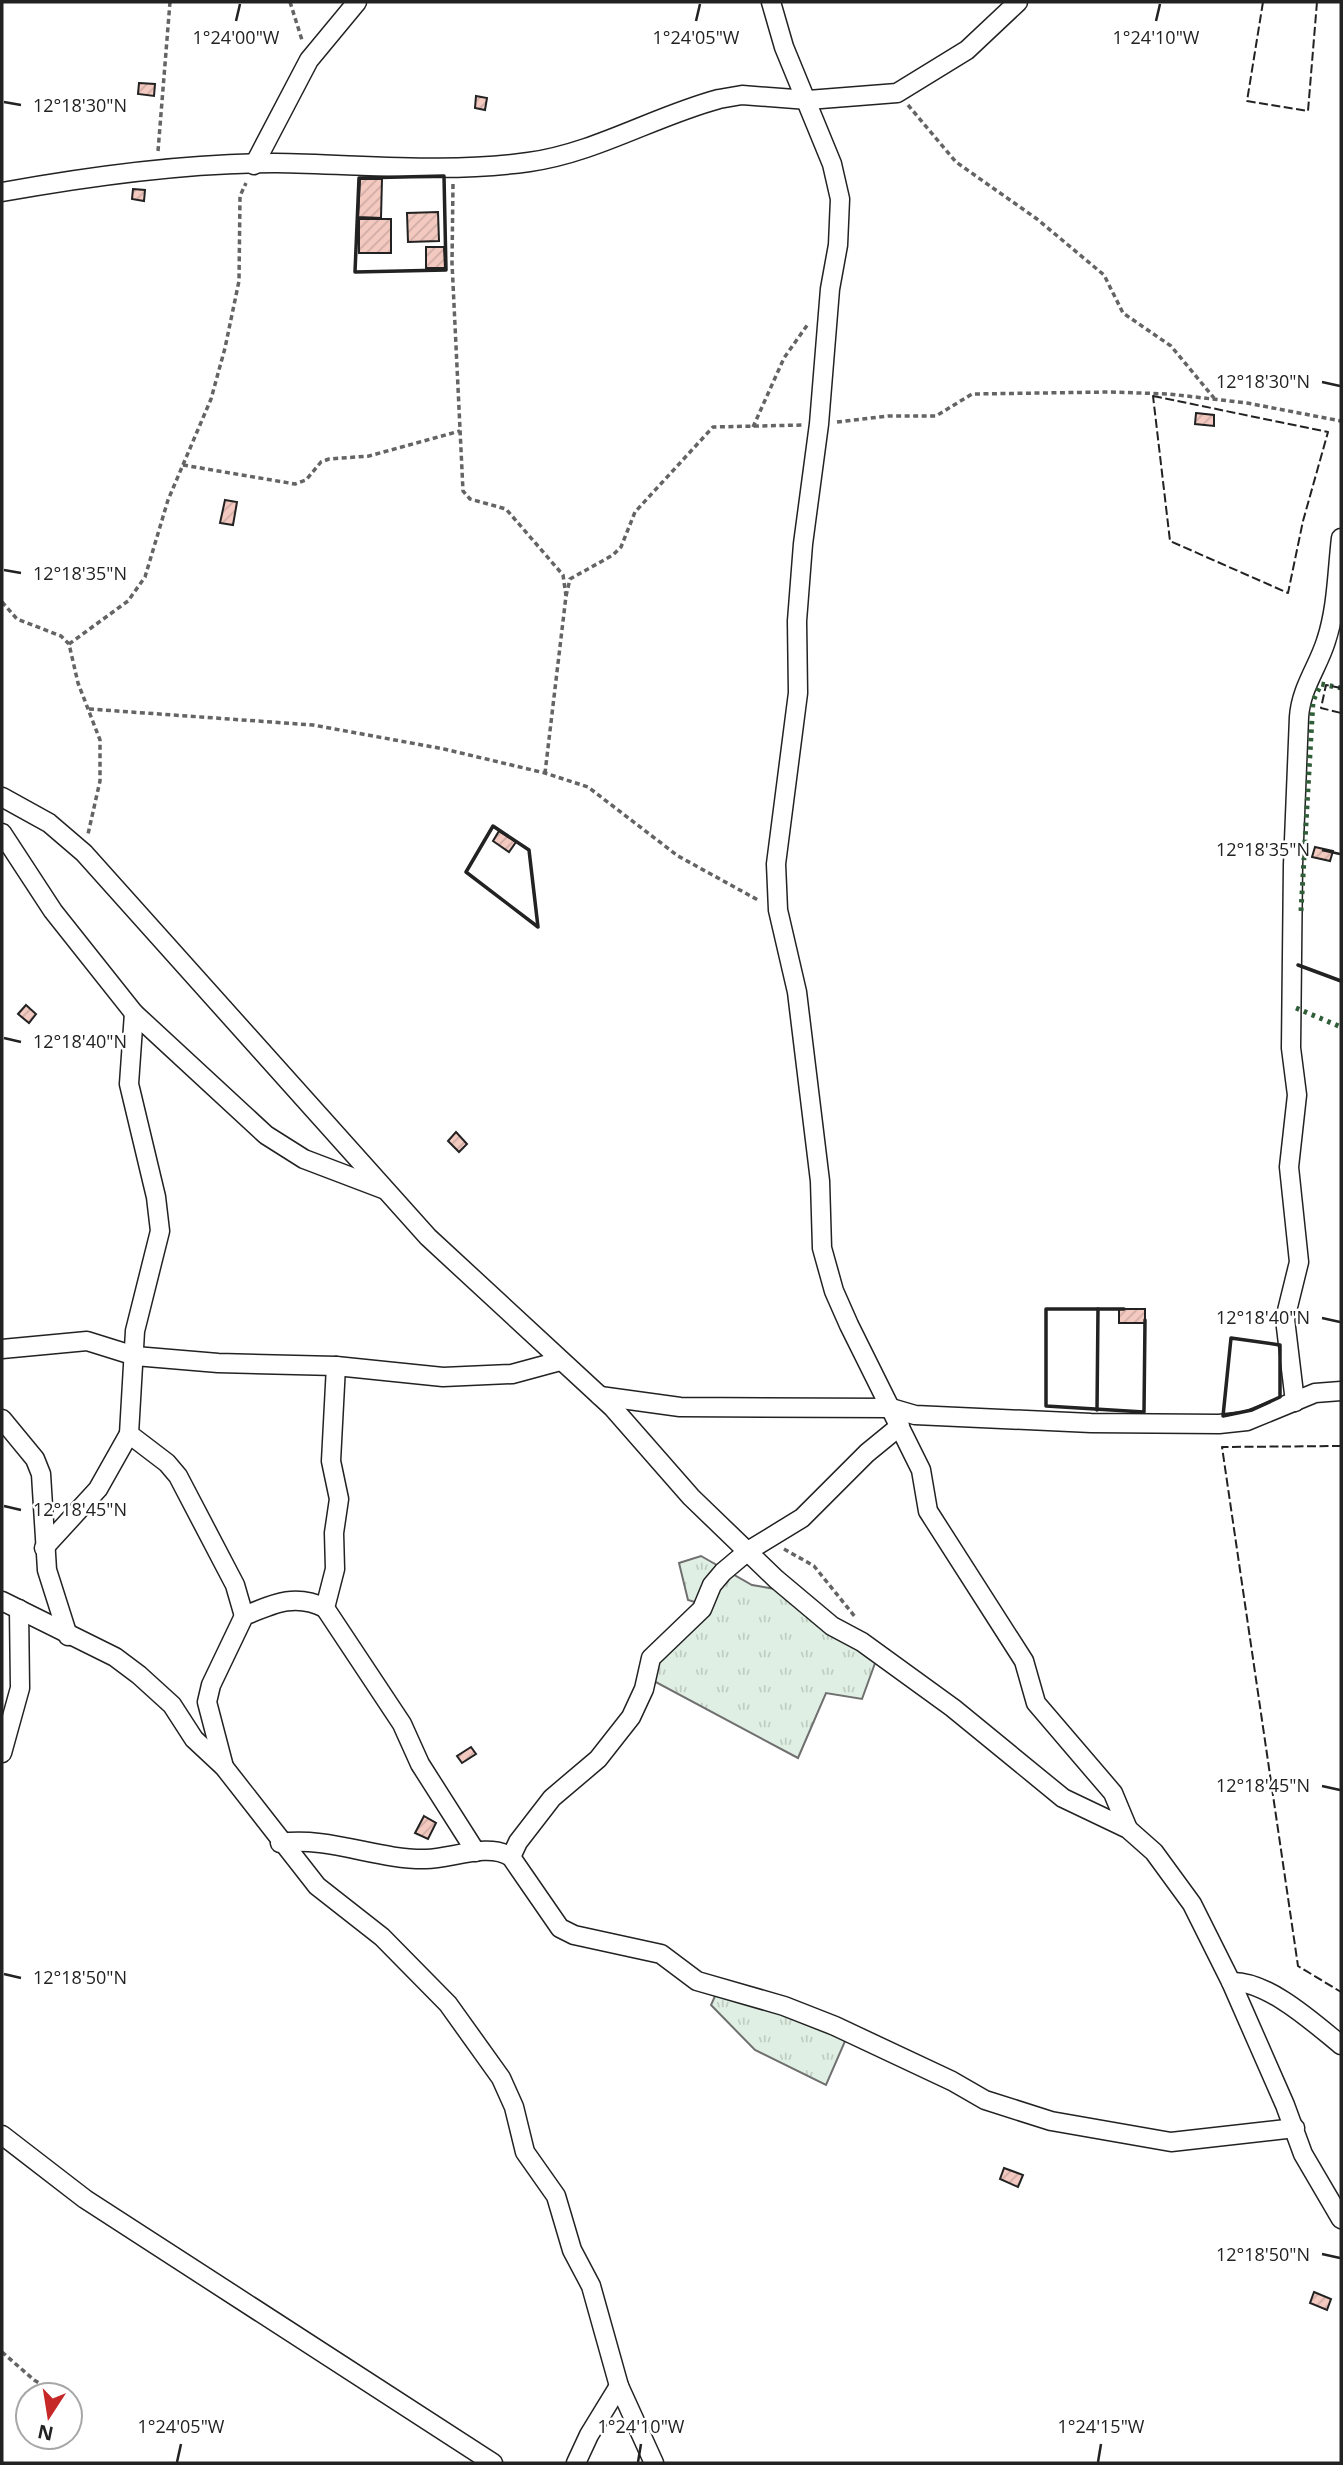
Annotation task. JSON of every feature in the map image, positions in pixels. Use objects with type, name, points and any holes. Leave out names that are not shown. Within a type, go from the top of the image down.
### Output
[{"type":"street","points":[[254,164],[309,60],[357,2]]},
{"type":"street","points":[[771,2],[784,47],[832,163],[840,199],[838,245],[830,289],[819,424],[803,544],[797,621],[798,694],[776,864],[778,910],[797,992],[820,1181],[822,1248],[834,1291],[921,1469],[928,1511],[1024,1661],[1036,1703],[1113,1793],[1128,1829]]},
{"type":"street","points":[[2,192],[157,171],[254,164],[453,168],[528,162],[558,156],[719,99],[742,95],[808,100],[897,93],[967,50],[1018,2]]},
{"type":"street","points":[[1295,1402],[1285,1319],[1299,1262],[1289,1167],[1297,1095],[1292,1048],[1292,966],[1299,717],[1303,693],[1326,643],[1332,622],[1341,538]]},
{"type":"street","points":[[2,797],[49,823],[84,853],[428,1237],[613,1408],[691,1497],[748,1551],[832,1626],[862,1642],[953,1708],[1063,1798],[1128,1829],[1154,1852],[1192,1904],[1231,1982],[1295,2128],[1303,2154],[1341,2219]]},
{"type":"street","points":[[2,833],[53,911],[134,1013],[266,1135],[304,1159],[386,1191]]},
{"type":"street","points":[[44,1548],[98,1489],[129,1434],[135,1331],[160,1231],[156,1197],[129,1084],[134,1013]]},
{"type":"street","points":[[2,1349],[87,1341],[135,1356],[218,1363],[336,1366],[443,1377],[512,1374],[560,1361]]},
{"type":"street","points":[[325,1608],[335,1569],[334,1532],[339,1499],[331,1461],[336,1366]]},
{"type":"street","points":[[596,1395],[680,1407],[891,1408],[915,1415],[1064,1422],[1219,1424],[1247,1421],[1315,1393],[1341,1391]]},
{"type":"street","points":[[2,1419],[35,1459],[41,1474],[44,1548],[50,1585],[68,1636]]},
{"type":"street","points":[[511,1857],[518,1842],[552,1798],[597,1759],[631,1717],[644,1689],[652,1658],[702,1609],[712,1585],[748,1551],[802,1518],[867,1453],[900,1426]]},
{"type":"street","points":[[129,1434],[167,1463],[178,1476],[235,1585],[244,1616]]},
{"type":"street","points":[[224,1767],[207,1702],[211,1685],[244,1616],[281,1600],[312,1602],[325,1608],[402,1724],[432,1785],[475,1852]]},
{"type":"street","points":[[2,1601],[115,1657],[139,1675],[172,1705],[194,1739],[224,1767],[317,1886],[382,1937],[448,2004],[500,2078],[514,2108],[525,2152],[556,2196],[572,2250],[591,2286],[619,2386],[654,2463]]},
{"type":"street","points":[[2,1753],[20,1688],[19,1609]]},
{"type":"street","points":[[281,1843],[317,1843],[426,1859],[475,1852],[504,1852],[511,1857],[560,1927],[574,1935],[661,1954],[697,1981],[784,2006],[835,2026],[952,2081],[985,2100],[1051,2120],[1171,2142],[1295,2128]]},
{"type":"street","points":[[1231,1982],[1251,1984],[1287,2004],[1341,2045]]},
{"type":"street","points":[[2,2135],[85,2199],[493,2463]]},
{"type":"street","points":[[576,2463],[589,2434],[619,2386]]},
{"type":"path","points":[[157,171],[170,2]]},
{"type":"path","points":[[290,2],[309,60]]},
{"type":"path","points":[[897,93],[956,162],[1037,219],[1104,275],[1123,313],[1171,346],[1216,399]]},
{"type":"path","points":[[69,644],[128,601],[145,577],[183,465],[211,399],[225,348],[239,281],[240,196],[254,164]]},
{"type":"path","points":[[453,168],[452,262],[463,491],[470,499],[506,509],[564,575],[566,596]]},
{"type":"path","points":[[753,427],[784,358],[814,315]]},
{"type":"path","points":[[545,774],[570,579],[613,555],[621,547],[635,512],[713,427],[819,424],[888,416],[936,416],[972,394],[984,393],[1111,392],[1216,399],[1341,421]]},
{"type":"path","points":[[183,465],[295,484],[306,480],[321,462],[329,459],[369,456],[460,431]]},
{"type":"path","points":[[2,602],[17,619],[61,636],[69,644],[71,660],[100,740],[102,760],[84,853]]},
{"type":"path","points":[[89,709],[313,725],[444,749],[545,774],[588,787],[678,856],[778,910]]},
{"type":"path","points":[[770,1540],[814,1566],[863,1626]]},
{"type":"path","points":[[2,2352],[36,2381]]},
{"type":"green space","points":[[701,1556],[752,1585],[775,1589],[878,1655],[862,1699],[826,1693],[798,1758],[650,1679],[656,1661],[708,1606],[688,1600],[679,1563]]},
{"type":"green space","points":[[719,1987],[849,2032],[826,2085],[755,2050],[711,2005]]},
{"type":"building","points":[[139,83],[155,84],[154,96],[138,94]]},
{"type":"building","points":[[476,96],[487,98],[485,110],[475,108]]},
{"type":"building","points":[[360,179],[382,179],[381,218],[358,217]]},
{"type":"building","points":[[133,189],[145,190],[144,201],[132,199]]},
{"type":"building","points":[[438,212],[439,241],[408,242],[407,213]]},
{"type":"building","points":[[359,219],[391,219],[391,253],[359,253]]},
{"type":"building","points":[[426,247],[444,247],[445,268],[426,268]]},
{"type":"building","points":[[1196,413],[1214,415],[1214,426],[1195,424]]},
{"type":"building","points":[[225,500],[237,502],[233,525],[220,523]]},
{"type":"building","points":[[499,831],[516,842],[509,852],[493,841]]},
{"type":"building","points":[[1315,847],[1333,851],[1330,861],[1312,857]]},
{"type":"building","points":[[26,1005],[36,1014],[29,1023],[18,1014]]},
{"type":"building","points":[[456,1132],[467,1144],[459,1152],[448,1141]]},
{"type":"building","points":[[1119,1309],[1145,1309],[1145,1323],[1119,1323]]},
{"type":"building","points":[[471,1747],[476,1754],[462,1763],[457,1756]]},
{"type":"building","points":[[424,1816],[436,1823],[428,1839],[415,1833]]},
{"type":"building","points":[[1004,2168],[1023,2175],[1018,2187],[1000,2179]]},
{"type":"building","points":[[1314,2292],[1331,2299],[1327,2310],[1310,2303]]},
{"type":"hedge","points":[[1301,911],[1313,701],[1321,684],[1341,688]]},
{"type":"hedge","points":[[1296,1008],[1341,1027]]},
{"type":"fence","points":[[1263,2],[1247,101],[1308,111],[1317,2]]},
{"type":"fence","points":[[1153,396],[1328,432],[1303,521],[1288,593],[1170,541],[1153,396]]},
{"type":"fence","points":[[1341,688],[1326,685],[1321,708],[1341,713]]},
{"type":"fence","points":[[1341,1446],[1222,1447],[1298,1966],[1341,1992]]},
{"type":"wall","points":[[444,176],[446,270],[355,272],[359,178],[444,176]]},
{"type":"wall","points":[[493,826],[529,850],[538,927],[466,872],[493,826]]},
{"type":"wall","points":[[1298,965],[1341,981]]},
{"type":"wall","points":[[1098,1309],[1046,1309],[1046,1406],[1144,1412],[1145,1320]]},
{"type":"wall","points":[[1097,1410],[1098,1309],[1124,1309]]},
{"type":"wall","points":[[1231,1338],[1280,1345],[1280,1397],[1252,1410],[1223,1416],[1231,1338]]}]
